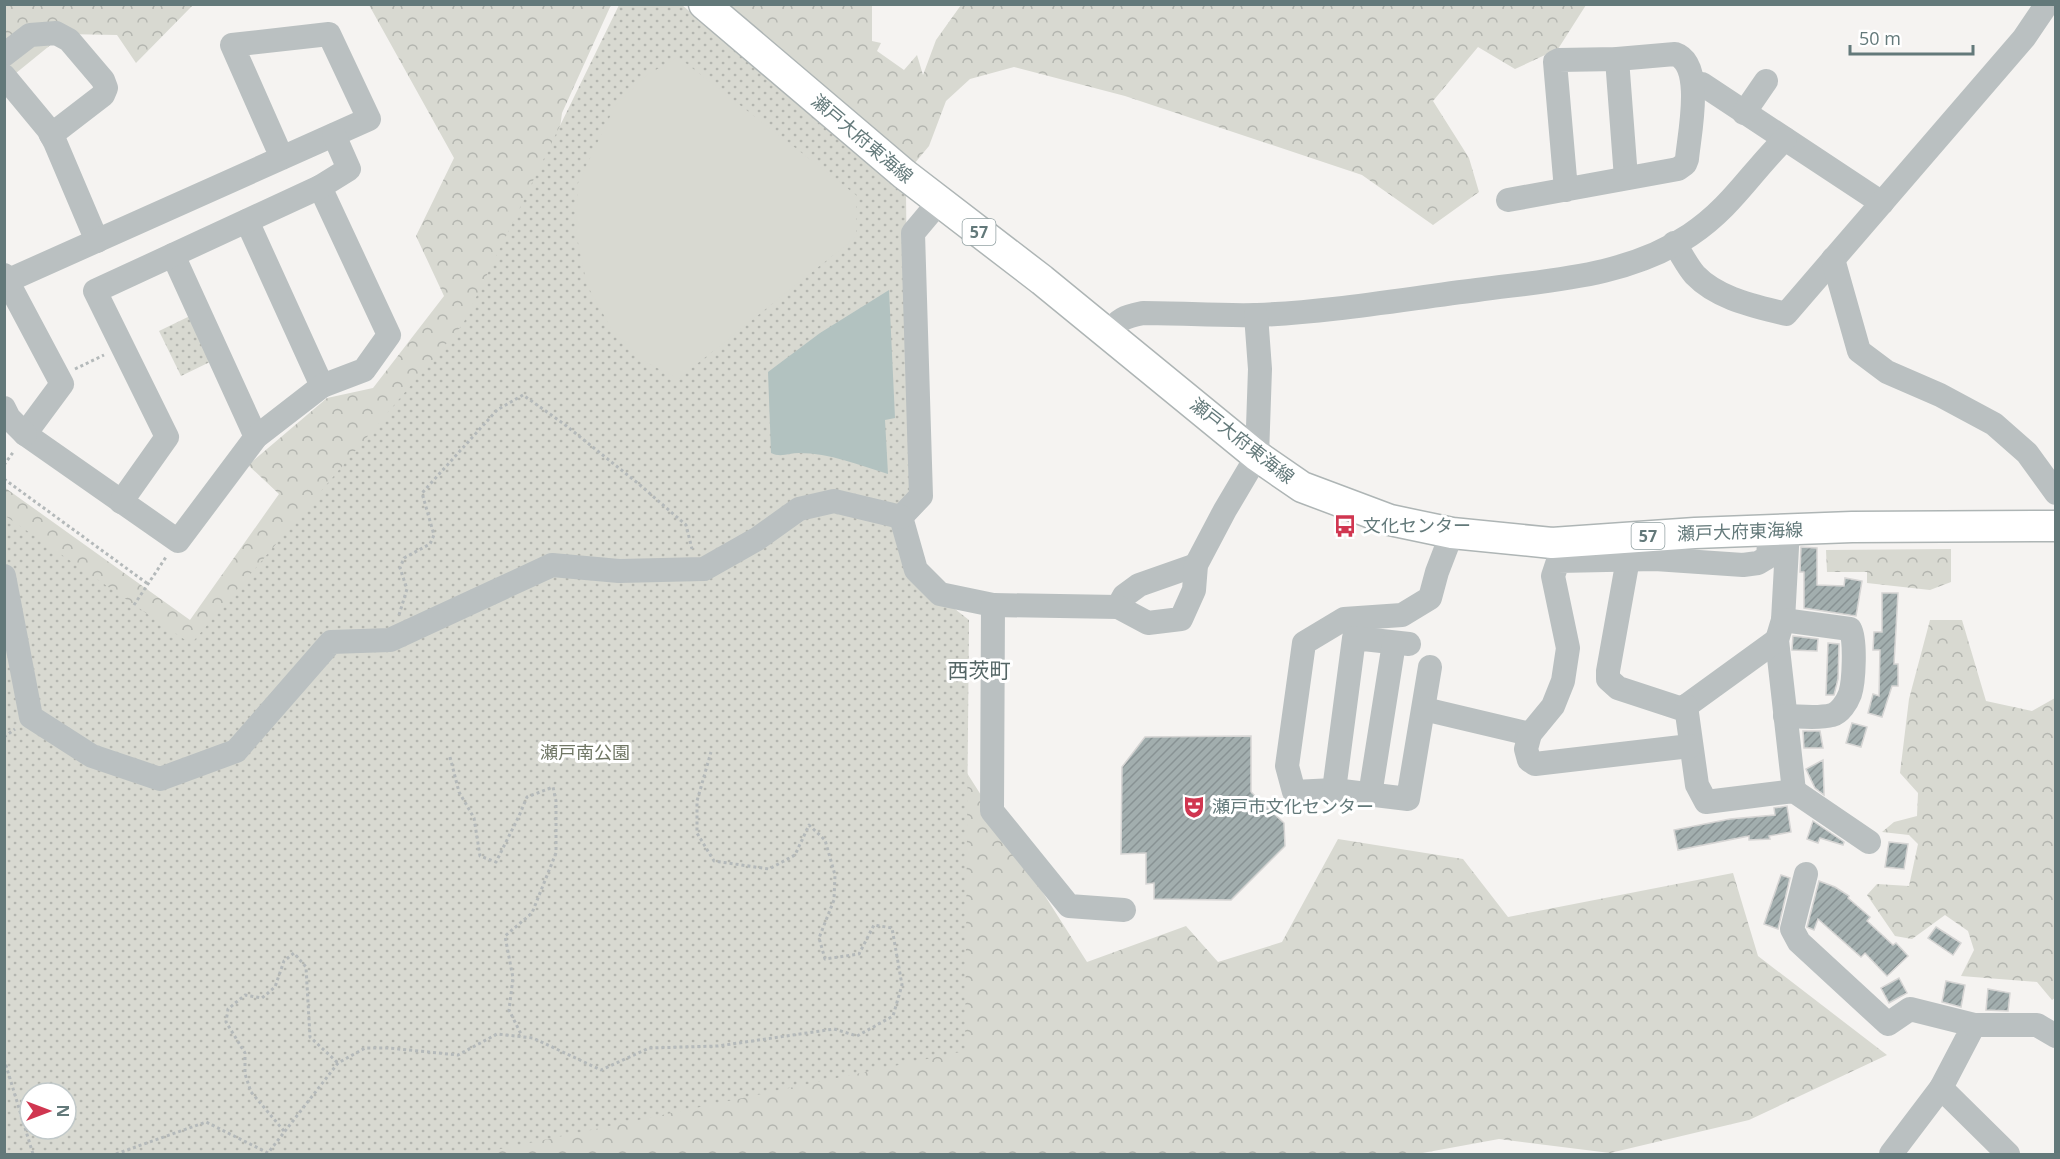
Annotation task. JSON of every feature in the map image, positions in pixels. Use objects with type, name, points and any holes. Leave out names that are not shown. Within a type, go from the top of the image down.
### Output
[{"type":"main road","name":"瀬戸大府東海線","points":[[704,4],[904,174],[1042,280],[1257,456],[1302,487],[1390,520],[1452,533],[1552,543],[1779,530],[2055,526]]},
{"type":"street","points":[[1674,243],[1695,275],[1726,296],[1786,314],[2024,38],[2047,4]]},
{"type":"street","points":[[4,55],[30,35],[56,33],[69,40],[103,80],[106,88],[103,95],[51,135]]},
{"type":"street","points":[[25,434],[62,384],[7,277],[97,241],[369,119],[329,34],[232,45],[282,158]]},
{"type":"street","points":[[1508,200],[1566,190],[1678,169],[1685,164],[1688,159],[1694,84],[1688,64],[1681,56],[1675,54],[1556,62],[1566,190]]},
{"type":"street","points":[[1617,59],[1626,178]]},
{"type":"street","points":[[4,76],[51,135],[97,241]]},
{"type":"street","points":[[1744,112],[1766,81]]},
{"type":"street","points":[[1694,84],[1702,84],[1882,203]]},
{"type":"street","points":[[121,502],[167,437],[94,291],[320,187],[349,169],[334,135]]},
{"type":"street","points":[[1108,334],[1116,322],[1127,316],[1143,313],[1256,315],[1339,309],[1619,269],[1654,255],[1689,236],[1720,213],[1744,187],[1768,155],[1785,139]]},
{"type":"street","points":[[4,408],[9,418],[25,434],[178,541],[256,437],[322,386],[364,370],[389,335],[320,187]]},
{"type":"street","points":[[901,517],[921,496],[913,233],[939,202]]},
{"type":"street","points":[[247,221],[322,386]]},
{"type":"street","points":[[172,255],[256,437]]},
{"type":"street","points":[[1833,259],[1859,351],[1887,372],[1940,395],[1994,424],[2027,453],[2055,492]]},
{"type":"street","points":[[901,517],[916,570],[940,594],[993,605],[1118,608],[1148,623],[1181,619],[1194,590],[1196,565],[1257,456],[1260,369],[1256,315]]},
{"type":"street","points":[[4,576],[31,717],[92,756],[160,779],[236,751],[331,642],[390,640],[552,565],[620,571],[704,569],[758,539],[799,509],[834,501],[901,517]]},
{"type":"street","points":[[1690,746],[1535,764],[1529,760],[1526,749],[1530,734],[1553,706],[1563,681],[1568,648],[1553,576],[1558,561],[1655,559],[1743,565],[1758,563],[1768,557],[1779,530]]},
{"type":"street","points":[[1779,530],[1780,630],[1785,716],[1794,791]]},
{"type":"street","points":[[1430,667],[1408,799],[1334,790],[1294,792],[1287,766],[1304,643],[1344,619],[1402,615],[1430,598],[1452,533]]},
{"type":"street","points":[[1628,559],[1608,679],[1618,688],[1679,708],[1686,706],[1780,630],[1850,629],[1853,634],[1850,695],[1840,711],[1831,715],[1785,716]]},
{"type":"street","points":[[1118,608],[1124,596],[1139,585],[1196,565]]},
{"type":"street","points":[[993,605],[993,811],[1069,906],[1124,910]]},
{"type":"street","points":[[1334,790],[1354,638],[1402,643],[1370,795]]},
{"type":"street","points":[[1686,706],[1697,785],[1706,802],[1794,791],[1869,842]]},
{"type":"street","points":[[1424,709],[1530,734]]},
{"type":"street","points":[[1806,874],[1792,929],[1799,942],[1888,1024],[1910,1009],[1974,1025],[2037,1025],[2055,1036]]},
{"type":"street","points":[[1891,1155],[1941,1088],[1974,1025]]},
{"type":"street","points":[[1941,1088],[2008,1155]]},
{"type":"path","points":[[58,376],[123,348]]},
{"type":"path","points":[[390,640],[407,589],[400,568],[404,558],[430,544],[434,536],[422,493],[497,410],[523,395],[564,424],[686,525],[693,552],[684,570]]},
{"type":"path","points":[[4,480],[148,584]]},
{"type":"path","points":[[134,605],[178,541]]},
{"type":"path","points":[[116,1155],[206,1122],[268,1153],[338,1064],[365,1048],[389,1048],[458,1055],[497,1034],[522,1036],[533,1038],[601,1070],[649,1048],[718,1046],[834,1029],[857,1036],[893,1016],[902,985],[892,928],[874,925],[859,954],[825,959],[819,938],[834,900],[836,875],[825,840],[808,825],[795,855],[769,869],[714,861],[697,833],[697,801],[711,752]]},
{"type":"path","points":[[450,757],[459,792],[474,818],[480,856],[496,862],[526,797],[553,787],[556,801],[556,853],[532,913],[505,936],[513,978],[509,1010],[522,1036]]},
{"type":"path","points":[[284,1132],[251,1092],[245,1074],[245,1053],[226,1022],[228,1009],[245,995],[262,998],[276,987],[284,961],[294,953],[306,967],[310,1037],[338,1064]]},
{"type":"path","points":[[4,1059],[33,1155]]},
{"type":"green space","points":[[5,5],[193,5],[136,63],[117,35],[64,34],[5,82]]},
{"type":"green space","points":[[369,5],[611,5],[562,113],[536,307],[180,754],[5,547],[4,487],[190,620],[279,494],[248,465],[327,398],[373,388],[444,296],[416,236],[454,158]]},
{"type":"green space","name":"瀬戸南公園","points":[[619,5],[682,5],[906,193],[910,574],[969,620],[965,1051],[477,1154],[5,1154],[4,515],[191,644],[463,324]]},
{"type":"green space","points":[[723,5],[872,5],[872,41],[881,43],[877,51],[904,70],[917,55],[923,75],[936,40],[961,5],[1586,5],[1558,49],[1515,69],[1478,47],[1433,101],[1469,158],[1479,192],[1433,225],[1362,175],[1125,96],[1014,67],[970,79],[946,101],[929,146],[914,164]]},
{"type":"green space","points":[[678,57],[856,195],[856,237],[678,379],[642,360],[611,328],[587,285],[576,233],[578,183],[615,106],[647,75]]},
{"type":"green space","points":[[192,315],[214,360],[181,376],[159,331]]},
{"type":"green space","points":[[1951,549],[1951,582],[1930,590],[1867,583],[1867,572],[1827,572],[1826,550]]},
{"type":"green space","points":[[1930,620],[1962,620],[1986,701],[2032,711],[2055,698],[2056,997],[2052,1000],[2037,982],[1961,976],[1974,950],[1968,931],[1945,915],[1912,939],[1895,936],[1867,895],[1877,884],[1909,886],[1918,844],[1909,835],[1882,832],[1894,822],[1917,816],[1918,793],[1900,773],[1909,699]]},
{"type":"green space","points":[[953,751],[1087,962],[1186,926],[1218,962],[1282,942],[1338,839],[1463,859],[1508,917],[1733,873],[1758,956],[1887,1055],[1749,1120],[1610,1153],[1499,1139],[1417,1154],[5,1154],[5,755]]},
{"type":"shaded area","points":[[889,290],[895,418],[885,420],[888,474],[822,455],[771,453],[768,372],[820,333]]},
{"type":"building","points":[[1801,547],[1817,548],[1817,585],[1844,586],[1845,578],[1862,581],[1856,616],[1804,608],[1804,572],[1800,572]]},
{"type":"building","points":[[1882,593],[1898,593],[1894,664],[1898,664],[1898,686],[1892,686],[1882,717],[1868,713],[1873,694],[1879,696],[1880,650],[1873,650],[1874,632],[1882,632]]},
{"type":"building","points":[[1793,636],[1818,639],[1817,651],[1792,650]]},
{"type":"building","points":[[1828,643],[1839,644],[1838,679],[1834,695],[1826,695]]},
{"type":"building","points":[[1852,723],[1867,727],[1861,747],[1846,743]]},
{"type":"building","points":[[1803,731],[1820,731],[1823,748],[1804,748]]},
{"type":"building","name":"瀬戸市文化センター","points":[[1251,736],[1251,792],[1284,823],[1285,846],[1231,900],[1154,899],[1154,883],[1146,884],[1146,853],[1121,854],[1122,767],[1145,737]]},
{"type":"building","points":[[1823,760],[1824,795],[1815,788],[1806,769]]},
{"type":"building","points":[[1787,806],[1791,832],[1769,836],[1770,839],[1749,840],[1749,836],[1678,850],[1674,830],[1730,819],[1775,815],[1774,808]]},
{"type":"building","points":[[1813,821],[1844,842],[1843,845],[1820,838],[1818,843],[1807,839]]},
{"type":"building","points":[[1889,842],[1908,844],[1904,869],[1885,867]]},
{"type":"building","points":[[1781,875],[1790,878],[1778,929],[1764,924]]},
{"type":"building","points":[[1819,881],[1849,896],[1848,898],[1870,917],[1867,921],[1893,945],[1896,943],[1908,956],[1887,976],[1865,953],[1861,957],[1818,919],[1814,930],[1807,927]]},
{"type":"building","points":[[1936,927],[1961,943],[1953,955],[1928,938]]},
{"type":"building","points":[[1899,978],[1907,993],[1889,1003],[1881,988]]},
{"type":"building","points":[[1946,981],[1965,985],[1961,1007],[1942,1002]]},
{"type":"building","points":[[1988,989],[2010,993],[2008,1011],[1986,1010]]},
{"type":"place","name":"文化センター","points":[[1345,526]]},
{"type":"place","name":"瀬戸市文化センター","points":[[1194,807]]},
{"type":"district","name":"西茨町","points":[[979,671]]}]
